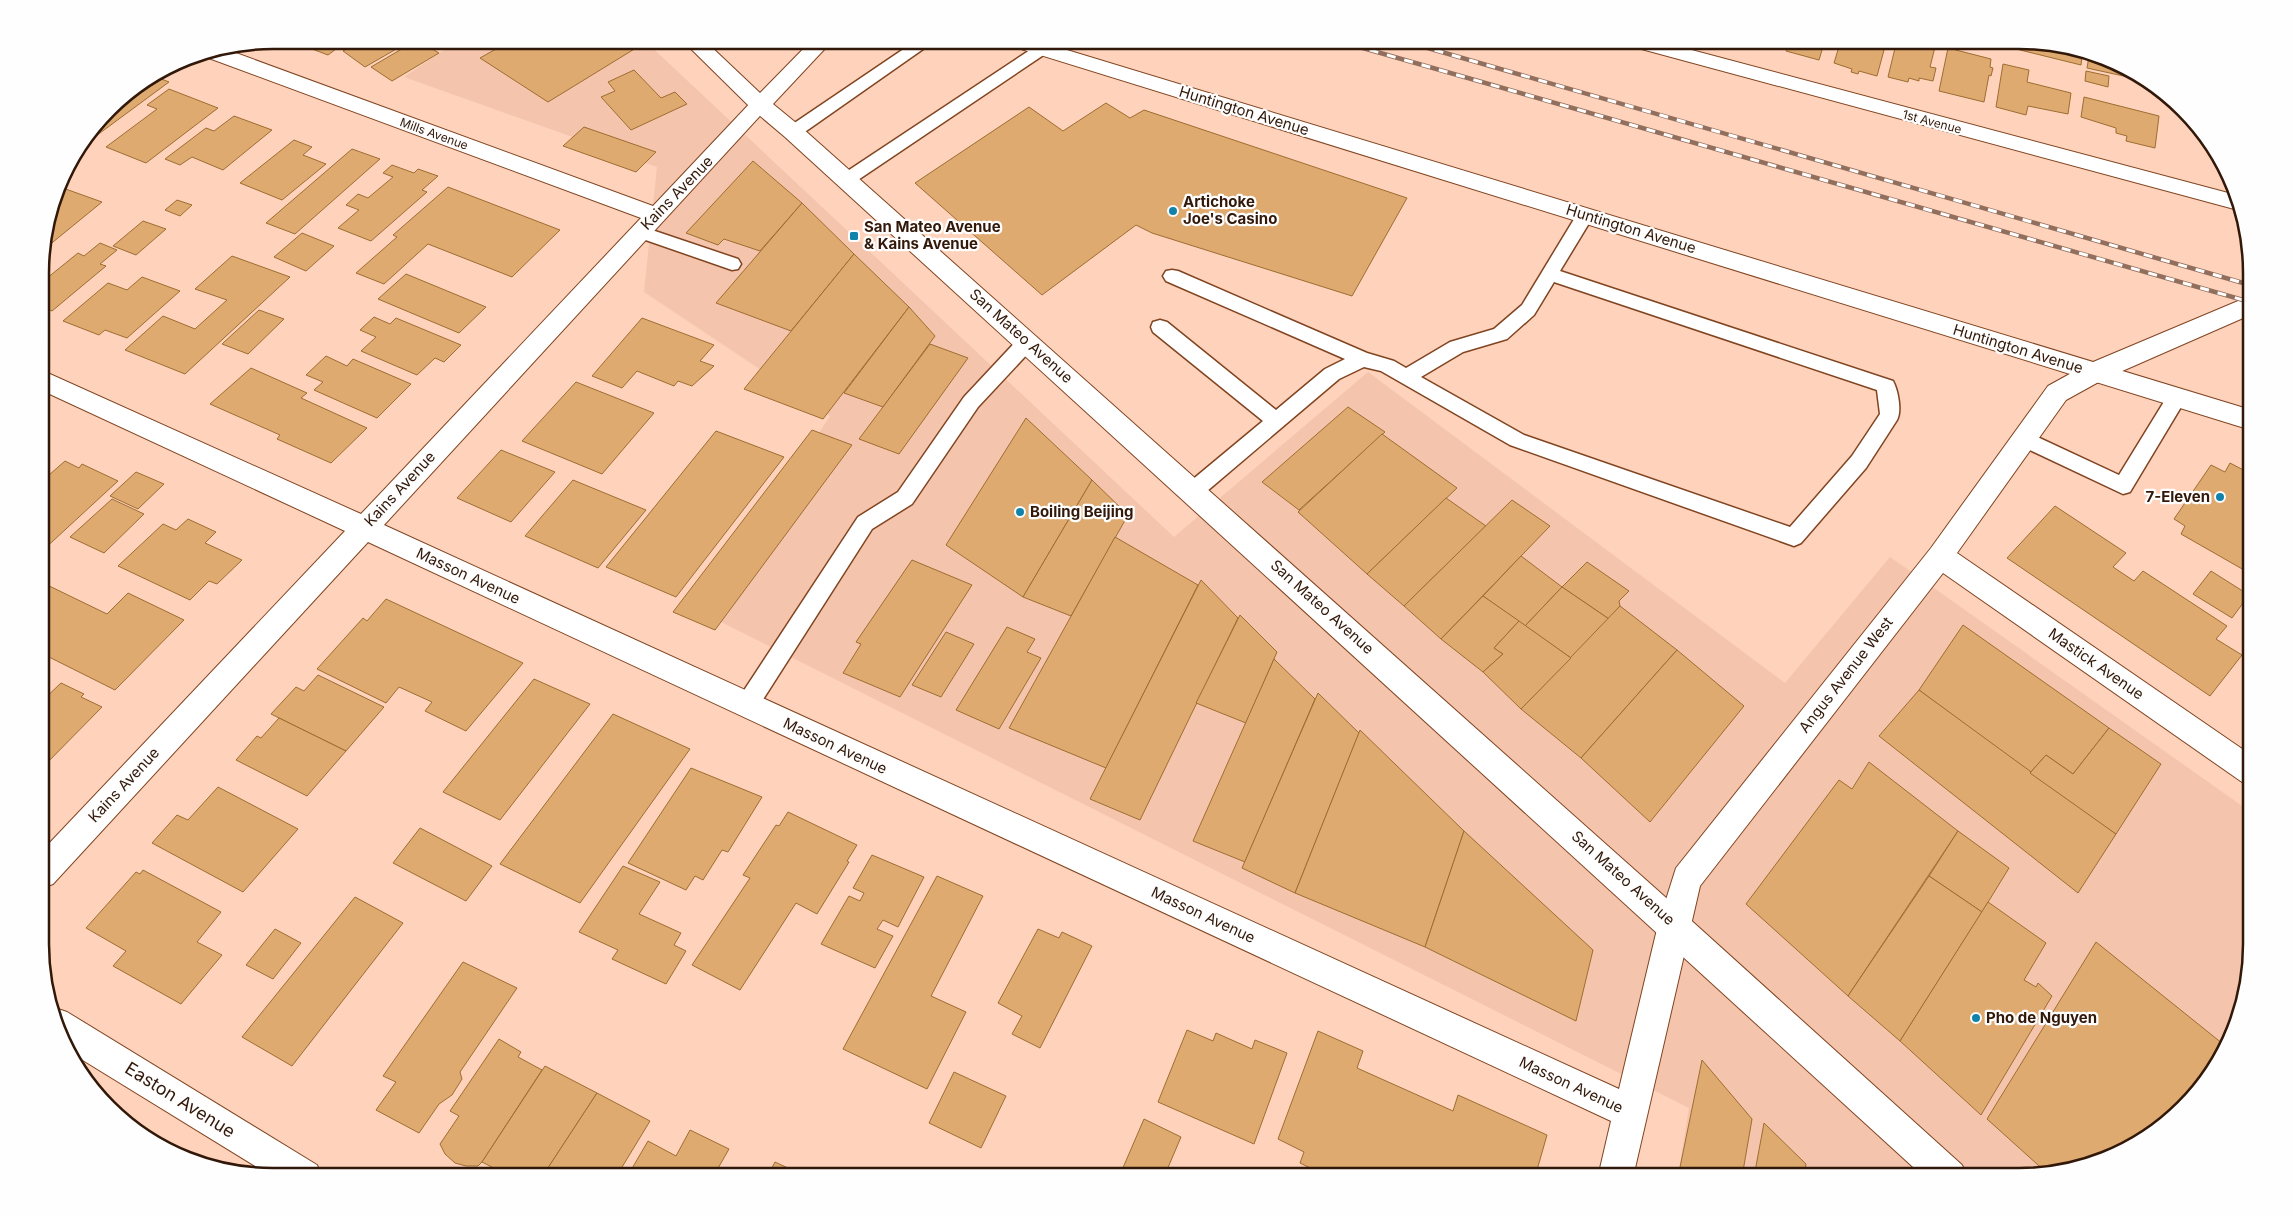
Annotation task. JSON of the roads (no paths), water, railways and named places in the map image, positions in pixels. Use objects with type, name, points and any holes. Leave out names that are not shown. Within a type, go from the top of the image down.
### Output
[{"type":"street","name":"San Mateo Avenue","points":[[701,49],[760,105],[793,132],[1193,491],[1941,1168]]},
{"type":"street","points":[[760,105],[814,49]]},
{"type":"street","name":"Huntington Avenue","points":[[1042,49],[2243,418]]},
{"type":"street","name":"1st Avenue","points":[[1663,49],[2231,202]]},
{"type":"street","name":"Mills Avenue","points":[[220,55],[648,224]]},
{"type":"street","name":"Kains Avenue","points":[[49,866],[760,105]]},
{"type":"street","name":"Angus Avenue West","points":[[1617,1168],[1674,925],[1687,879],[1940,556],[2057,393],[2095,372],[2243,308]]},
{"type":"street","name":"Masson Avenue","points":[[49,383],[1630,1112]]},
{"type":"street","name":"Mastick Avenue","points":[[1940,556],[2243,766]]},
{"type":"street","name":"Easton Avenue","points":[[66,1031],[290,1168]]},
{"type":"lane","points":[[793,132],[915,49]]},
{"type":"lane","points":[[846,180],[1042,49]]},
{"type":"lane","points":[[1405,377],[1457,347],[1500,334],[1528,310],[1585,215]]},
{"type":"lane","points":[[648,224],[732,264]]},
{"type":"lane","points":[[1172,276],[1362,359],[1387,366],[1517,440],[1794,537],[1859,462],[1890,415],[1886,386],[1549,274]]},
{"type":"lane","points":[[1160,327],[1276,421]]},
{"type":"lane","points":[[748,705],[865,522],[905,498],[971,402],[1027,342]]},
{"type":"lane","points":[[1193,491],[1332,374],[1362,359]]},
{"type":"lane","points":[[2024,439],[2124,486],[2177,397]]},
{"type":"railway","points":[[1366,49],[2243,300]]},
{"type":"railway","points":[[1431,49],[2243,283]]},
{"type":"place","name":"Artichoke Joe's Casino","points":[[1173,211]]},
{"type":"place","name":"San Mateo Avenue & Kains Avenue","points":[[854,236]]},
{"type":"place","name":"7-Eleven","points":[[2220,497]]},
{"type":"place","name":"Boiling Beijing","points":[[1020,512]]},
{"type":"place","name":"Pho de Nguyen","points":[[1976,1018]]}]
